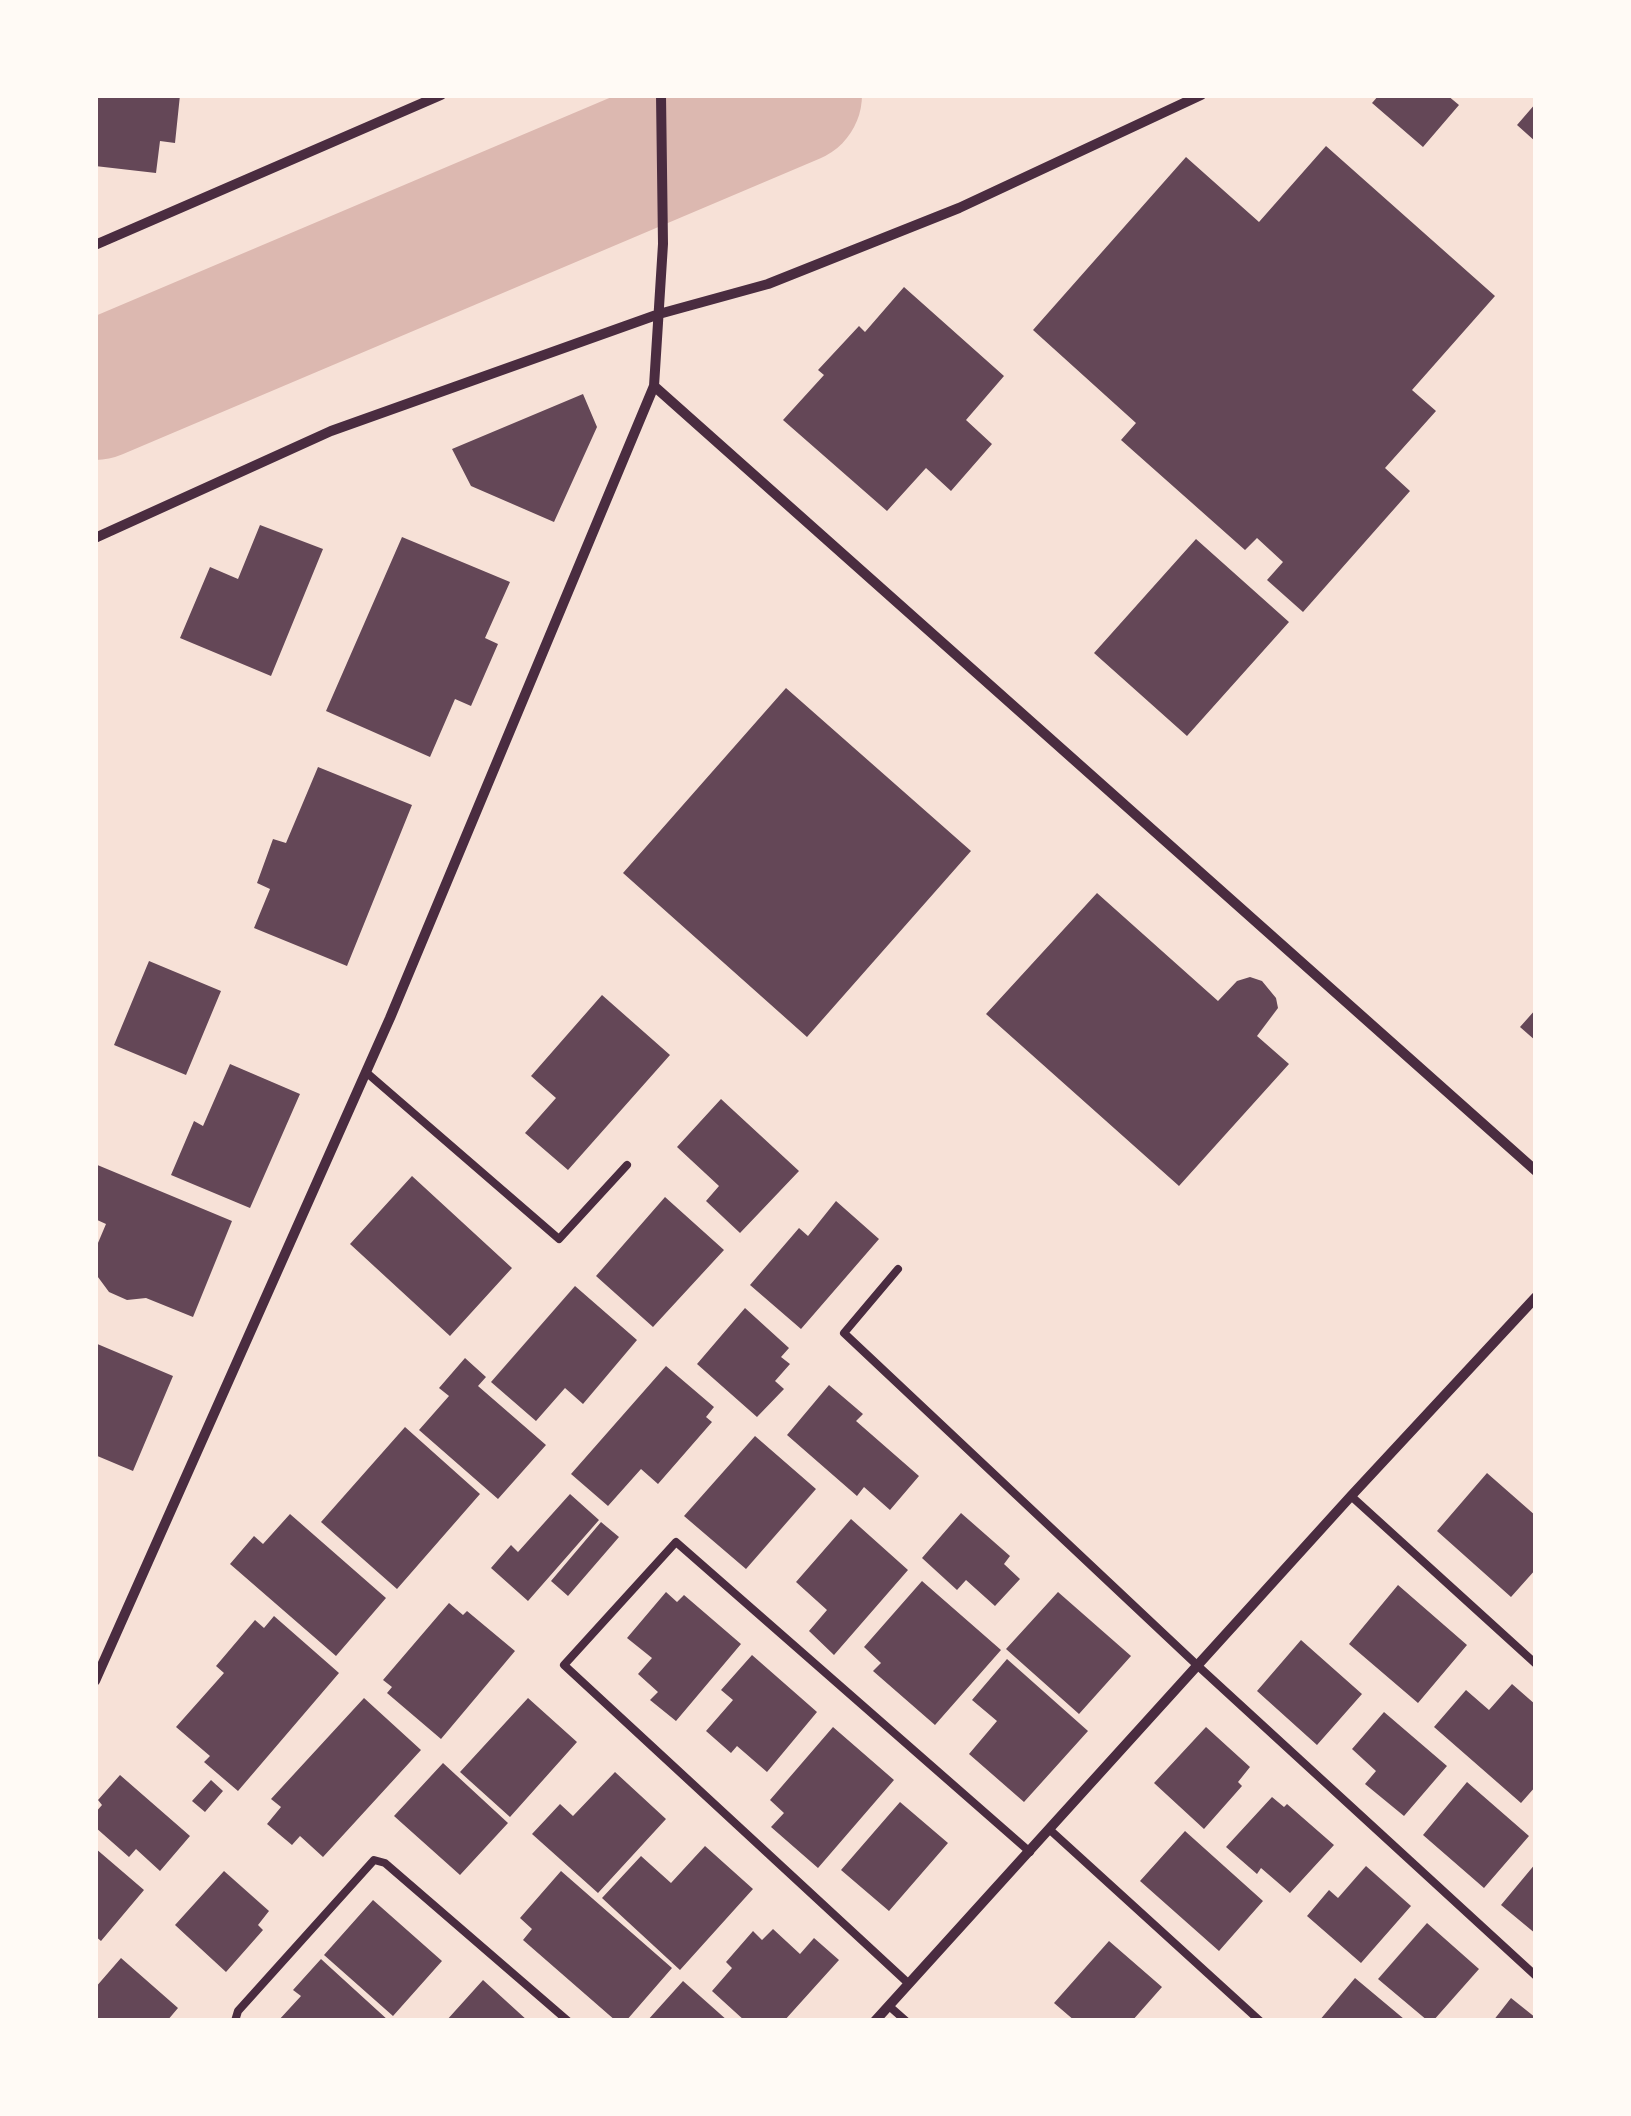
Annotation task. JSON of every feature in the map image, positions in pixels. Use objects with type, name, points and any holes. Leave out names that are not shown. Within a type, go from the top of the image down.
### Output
[{"type":"street","points":[[95,245],[441,95]]},
{"type":"street","points":[[95,1681],[367,1072],[654,386],[663,244],[661,95]]},
{"type":"street","points":[[95,538],[331,432],[659,314],[768,284],[960,208],[1201,95]]},
{"type":"street","points":[[654,386],[1536,1171]]},
{"type":"street","points":[[875,2021],[1350,1496],[1536,1297]]},
{"type":"lane","points":[[367,1072],[558,1239],[626,1165]]},
{"type":"lane","points":[[898,1269],[844,1333],[1536,1976]]},
{"type":"lane","points":[[1350,1496],[1536,1664]]},
{"type":"lane","points":[[908,1984],[564,1665],[676,1542],[1030,1852]]},
{"type":"lane","points":[[1049,1829],[1260,2021]]},
{"type":"lane","points":[[235,2021],[238,2011],[374,1860],[385,1862],[568,2021]]},
{"type":"lane","points":[[889,2006],[906,2021]]},
{"type":"building","points":[[95,95],[180,95],[175,143],[160,141],[156,173],[95,166]]},
{"type":"building","points":[[1379,95],[1447,95],[1459,105],[1423,147],[1372,103]]},
{"type":"building","points":[[1536,103],[1536,142],[1517,125]]},
{"type":"building","points":[[1326,146],[1495,296],[1412,390],[1436,411],[1385,468],[1410,491],[1303,612],[1267,580],[1283,562],[1257,538],[1245,550],[1121,440],[1136,423],[1033,330],[1186,157],[1259,222]]},
{"type":"building","points":[[904,287],[1004,376],[966,420],[992,444],[951,491],[926,468],[887,511],[783,420],[824,375],[818,370],[859,326],[865,332]]},
{"type":"building","points":[[583,394],[597,427],[554,522],[471,486],[452,449]]},
{"type":"building","points":[[260,525],[323,549],[271,676],[180,638],[210,567],[238,579]]},
{"type":"building","points":[[402,537],[510,582],[485,638],[498,644],[471,706],[455,699],[430,757],[326,711]]},
{"type":"building","points":[[1196,539],[1289,622],[1187,736],[1094,653]]},
{"type":"building","points":[[786,688],[971,851],[807,1037],[623,873]]},
{"type":"building","points":[[318,767],[412,805],[347,966],[254,928],[270,889],[257,883],[273,839],[286,843]]},
{"type":"building","points":[[1097,893],[1218,1001],[1237,981],[1250,977],[1262,981],[1276,998],[1278,1008],[1257,1036],[1289,1064],[1179,1186],[986,1014]]},
{"type":"building","points":[[149,961],[221,991],[186,1075],[114,1045]]},
{"type":"building","points":[[602,995],[670,1055],[568,1170],[525,1133],[556,1098],[531,1076]]},
{"type":"building","points":[[1536,1009],[1536,1041],[1520,1027]]},
{"type":"building","points":[[230,1064],[300,1094],[250,1208],[171,1175],[194,1121],[203,1126]]},
{"type":"building","points":[[721,1099],[799,1171],[740,1233],[706,1201],[719,1186],[677,1147]]},
{"type":"building","points":[[95,1164],[232,1221],[193,1317],[146,1298],[127,1300],[109,1292],[95,1273],[95,1250],[106,1224],[95,1219]]},
{"type":"building","points":[[412,1176],[512,1268],[450,1336],[350,1244]]},
{"type":"building","points":[[665,1197],[724,1250],[653,1327],[596,1276]]},
{"type":"building","points":[[836,1201],[879,1239],[801,1329],[750,1285],[799,1228],[808,1236]]},
{"type":"building","points":[[575,1286],[637,1340],[583,1404],[565,1388],[536,1421],[491,1382]]},
{"type":"building","points":[[745,1308],[789,1348],[781,1357],[790,1364],[775,1381],[784,1389],[757,1417],[697,1364]]},
{"type":"building","points":[[95,1343],[173,1376],[133,1471],[95,1455]]},
{"type":"building","points":[[465,1358],[486,1377],[478,1386],[546,1445],[498,1499],[419,1430],[449,1396],[439,1388]]},
{"type":"building","points":[[666,1366],[714,1407],[706,1417],[712,1422],[658,1484],[641,1469],[608,1506],[571,1474]]},
{"type":"building","points":[[829,1385],[863,1414],[856,1421],[919,1476],[890,1510],[864,1487],[857,1496],[787,1435]]},
{"type":"building","points":[[405,1427],[480,1494],[397,1589],[321,1522]]},
{"type":"building","points":[[755,1436],[816,1489],[746,1569],[684,1516]]},
{"type":"building","points":[[1487,1473],[1536,1516],[1536,1569],[1511,1597],[1437,1531]]},
{"type":"building","points":[[570,1494],[599,1520],[528,1601],[491,1568],[511,1545],[518,1552]]},
{"type":"building","points":[[961,1513],[1010,1556],[1004,1564],[1020,1579],[995,1606],[966,1580],[957,1590],[922,1558]]},
{"type":"building","points":[[290,1514],[386,1598],[336,1656],[230,1564],[254,1536],[263,1544]]},
{"type":"building","points":[[851,1519],[908,1570],[834,1655],[809,1631],[827,1610],[796,1582]]},
{"type":"building","points":[[601,1522],[619,1537],[568,1596],[551,1581]]},
{"type":"building","points":[[922,1581],[1001,1650],[935,1725],[873,1671],[881,1663],[864,1647]]},
{"type":"building","points":[[1398,1585],[1467,1645],[1418,1703],[1349,1644]]},
{"type":"building","points":[[666,1592],[677,1602],[684,1595],[741,1644],[676,1721],[650,1700],[658,1692],[638,1674],[652,1658],[627,1638]]},
{"type":"building","points":[[1058,1592],[1131,1656],[1079,1714],[1006,1649]]},
{"type":"building","points":[[449,1603],[463,1615],[467,1611],[515,1651],[441,1739],[387,1693],[392,1687],[383,1680]]},
{"type":"building","points":[[274,1616],[339,1673],[238,1791],[204,1762],[210,1756],[176,1727],[224,1673],[216,1666],[255,1620],[264,1628]]},
{"type":"building","points":[[1301,1640],[1362,1694],[1317,1745],[1257,1691]]},
{"type":"building","points":[[752,1655],[817,1712],[767,1772],[737,1746],[731,1753],[706,1731],[733,1700],[721,1690]]},
{"type":"building","points":[[1007,1659],[1088,1731],[1024,1802],[969,1754],[997,1721],[972,1700]]},
{"type":"building","points":[[1512,1684],[1536,1705],[1536,1786],[1521,1803],[1434,1727],[1466,1690],[1489,1710]]},
{"type":"building","points":[[364,1698],[421,1750],[323,1857],[300,1836],[292,1845],[267,1824],[281,1807],[271,1799]]},
{"type":"building","points":[[528,1698],[577,1742],[510,1817],[460,1772]]},
{"type":"building","points":[[1384,1712],[1447,1766],[1404,1816],[1365,1784],[1376,1771],[1352,1749]]},
{"type":"building","points":[[833,1727],[894,1780],[818,1868],[771,1827],[784,1813],[770,1800]]},
{"type":"building","points":[[1206,1727],[1250,1767],[1238,1782],[1242,1786],[1204,1829],[1154,1783]]},
{"type":"building","points":[[443,1763],[508,1823],[460,1875],[394,1816]]},
{"type":"building","points":[[615,1772],[666,1819],[598,1893],[532,1834],[560,1804],[573,1816]]},
{"type":"building","points":[[120,1775],[190,1836],[160,1871],[136,1849],[129,1857],[95,1827],[95,1813],[102,1805],[98,1800]]},
{"type":"building","points":[[211,1780],[223,1791],[205,1812],[192,1801]]},
{"type":"building","points":[[1467,1782],[1529,1836],[1484,1888],[1423,1835]]},
{"type":"building","points":[[1272,1797],[1284,1807],[1287,1804],[1334,1845],[1290,1893],[1261,1868],[1257,1874],[1226,1847]]},
{"type":"building","points":[[900,1802],[948,1843],[889,1911],[841,1870]]},
{"type":"building","points":[[1185,1831],[1263,1901],[1219,1951],[1140,1881]]},
{"type":"building","points":[[705,1846],[753,1889],[680,1970],[602,1898],[641,1856],[671,1883]]},
{"type":"building","points":[[95,1848],[144,1890],[101,1941],[95,1936]]},
{"type":"building","points":[[1536,1863],[1536,1934],[1501,1905]]},
{"type":"building","points":[[1366,1866],[1411,1906],[1361,1963],[1307,1916],[1329,1890],[1338,1898]]},
{"type":"building","points":[[224,1871],[269,1911],[258,1925],[263,1930],[226,1972],[175,1925]]},
{"type":"building","points":[[561,1871],[672,1968],[626,2021],[616,2021],[523,1940],[532,1929],[520,1918]]},
{"type":"building","points":[[373,1900],[442,1961],[393,2016],[324,1955]]},
{"type":"building","points":[[1427,1923],[1479,1969],[1433,2021],[1428,2021],[1378,1979]]},
{"type":"building","points":[[773,1929],[800,1954],[814,1938],[839,1960],[784,2021],[745,2021],[712,1991],[732,1968],[726,1962],[753,1931],[762,1940]]},
{"type":"building","points":[[1109,1941],[1162,1987],[1132,2021],[1075,2021],[1054,2003]]},
{"type":"building","points":[[121,1958],[178,2008],[167,2021],[95,2021],[95,1988]]},
{"type":"building","points":[[321,1959],[389,2021],[278,2021],[301,1996],[293,1990]]},
{"type":"building","points":[[1355,1978],[1404,2019],[1319,2021]]},
{"type":"building","points":[[483,1980],[528,2021],[446,2021]]},
{"type":"building","points":[[683,1981],[728,2021],[647,2021]]},
{"type":"building","points":[[1511,1998],[1536,2018],[1536,2021],[1493,2021]]},
{"type":"waterway","points":[[95,391],[793,95]]}]
